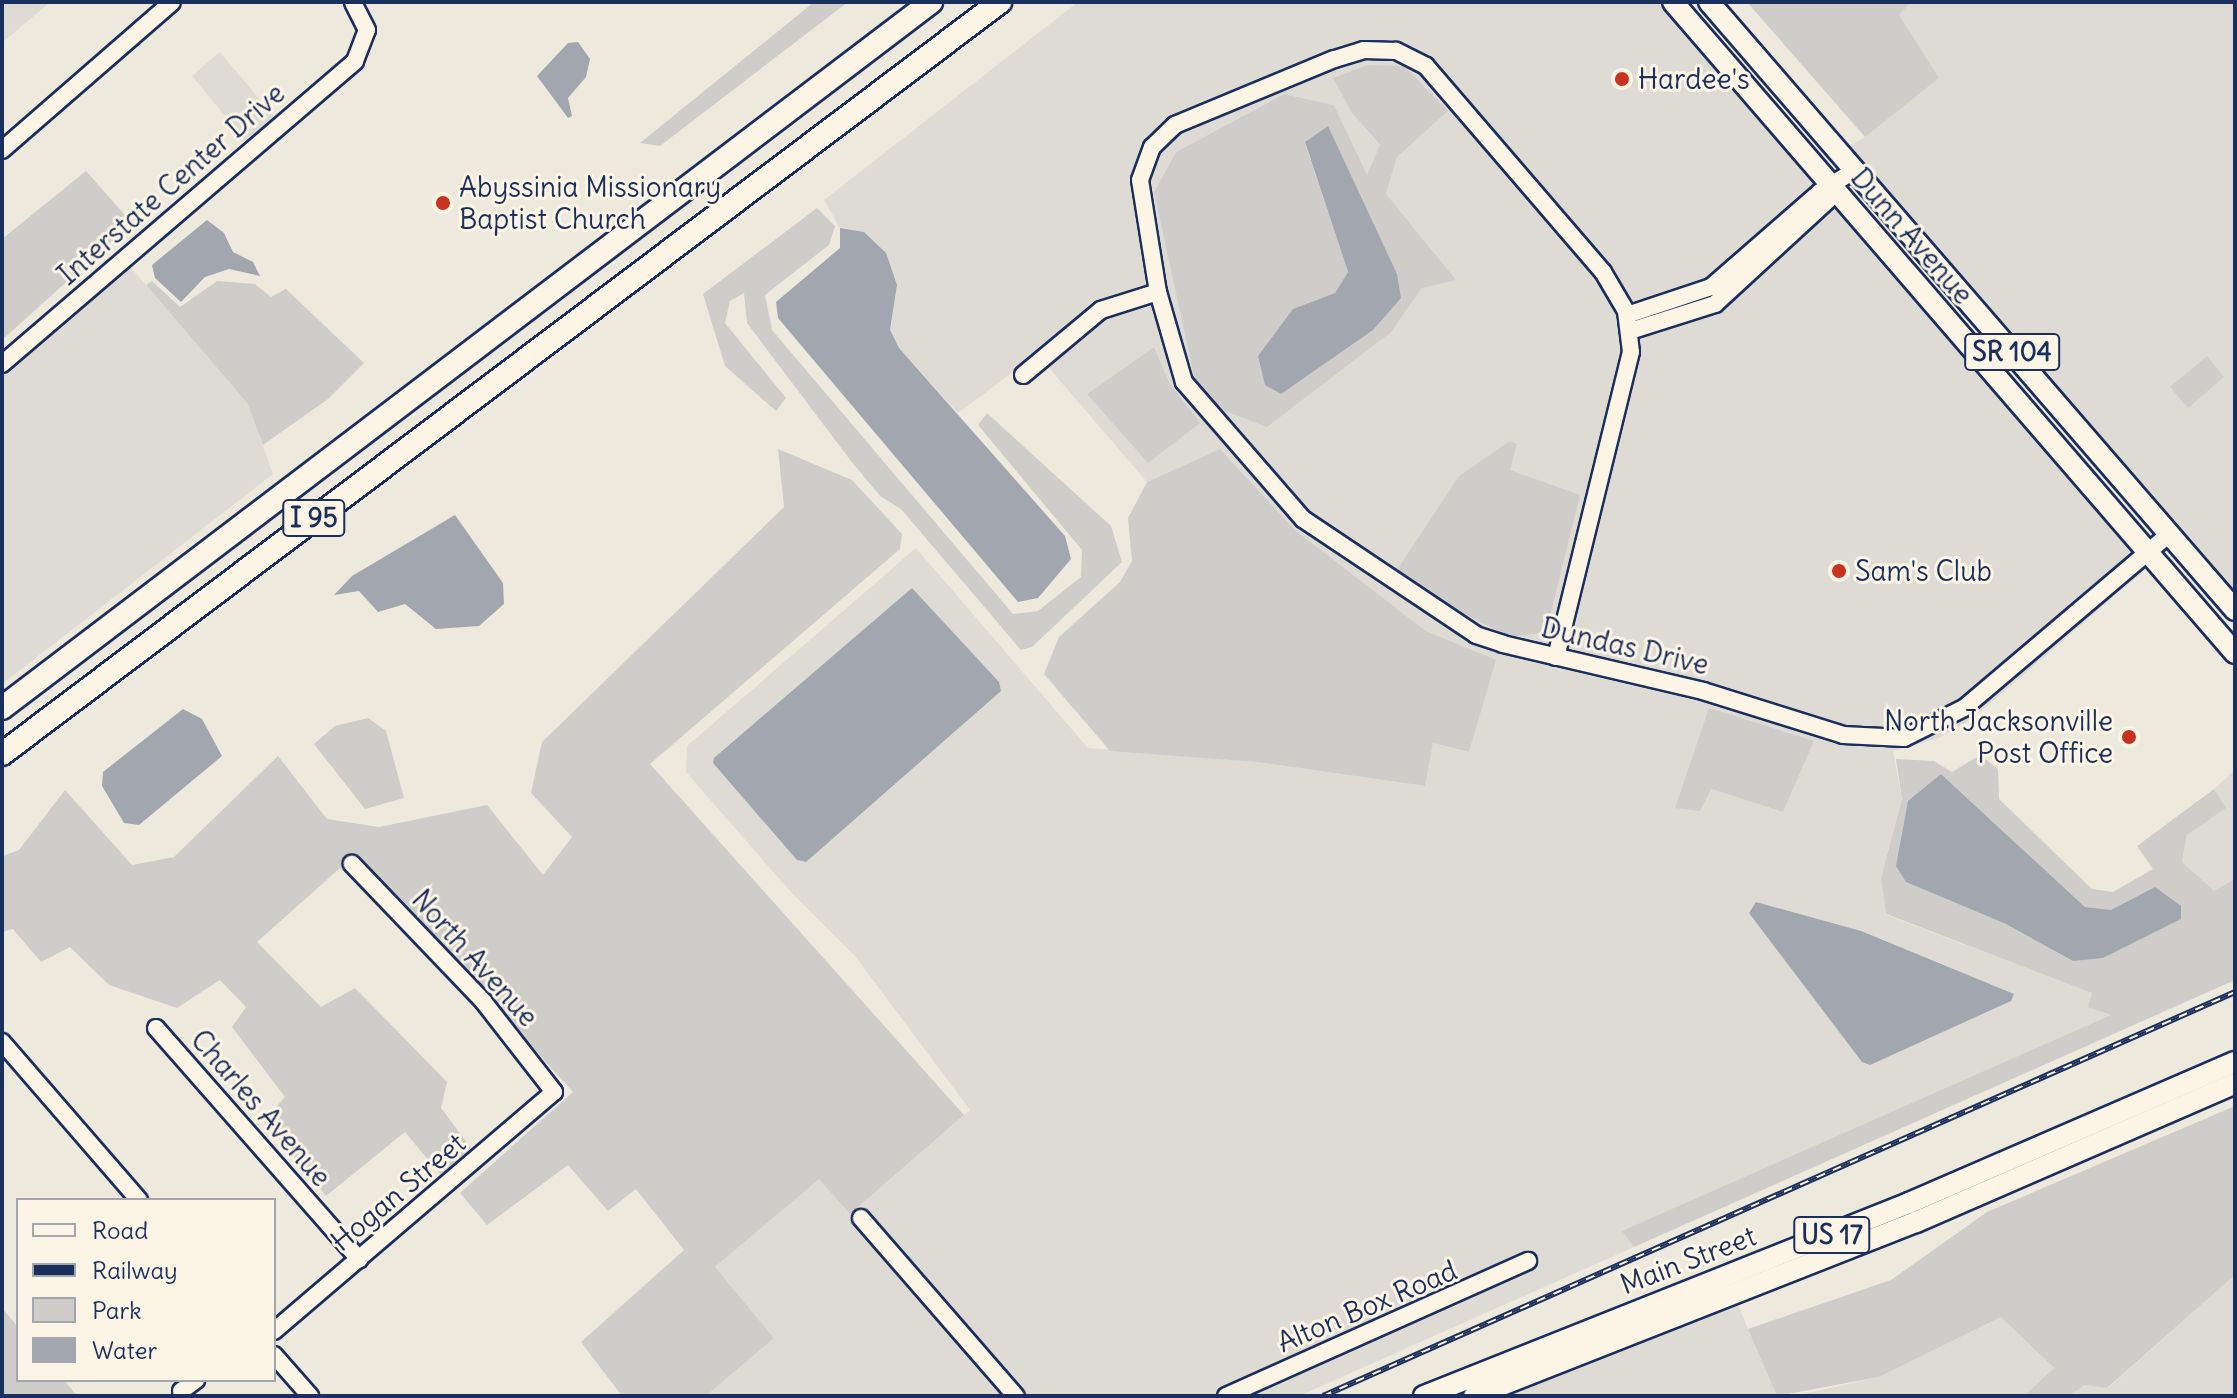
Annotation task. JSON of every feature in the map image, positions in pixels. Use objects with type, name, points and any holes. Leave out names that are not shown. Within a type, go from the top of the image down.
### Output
[{"type":"highway","name":"I 95","points":[[2,708],[931,2]]},
{"type":"highway","points":[[992,8],[1008,2]]},
{"type":"highway","name":"I 95","points":[[2,754],[992,8]]},
{"type":"main road","name":"Dunn Avenue","points":[[1673,2],[2235,653]]},
{"type":"main road","name":"Dunn Avenue","points":[[1709,2],[2235,610]]},
{"type":"main road","name":"Main Street","points":[[1424,1396],[1913,1212],[2235,1062]]},
{"type":"main road","name":"Main Street","points":[[1474,1396],[1913,1212],[2235,1083]]},
{"type":"street","points":[[2,150],[172,2]]},
{"type":"street","name":"Interstate Center Drive","points":[[2,364],[355,61],[367,39],[365,21],[353,2]]},
{"type":"street","name":"Dundas Drive","points":[[1629,323],[1598,266],[1426,66],[1413,57],[1379,48],[1334,59],[1175,125],[1145,160],[1140,180],[1158,292],[1184,382],[1292,509],[1462,628],[1556,657],[1703,691],[1843,735],[1904,738],[1933,729],[1964,708],[2169,534]]},
{"type":"street","points":[[1556,657],[1621,405],[1629,323],[1715,304],[1828,200],[1833,189],[1855,170]]},
{"type":"street","points":[[1023,375],[1101,310],[1158,292]]},
{"type":"street","name":"North Avenue","points":[[352,864],[483,1001],[550,1081],[554,1092]]},
{"type":"street","name":"Charles Avenue","points":[[156,1028],[359,1259]]},
{"type":"street","points":[[2,1042],[137,1198]]},
{"type":"street","name":"Hogan Street","points":[[276,1329],[554,1092]]},
{"type":"street","points":[[861,1218],[1016,1396]]},
{"type":"street","name":"Alton Box Road","points":[[1226,1396],[1528,1261]]},
{"type":"street","points":[[276,1357],[310,1396]]},
{"type":"street","points":[[181,1391],[193,1382]]},
{"type":"shaded area","points":[[2,2],[50,2],[2,43]]},
{"type":"shaded area","points":[[1078,2],[1662,2],[2149,566],[1972,719],[1939,738],[1893,751],[1902,799],[1881,878],[1886,915],[2093,993],[2112,1015],[1623,1231],[1634,1247],[1299,1396],[706,1396],[774,1338],[715,1267],[819,1178],[850,1214],[970,1110],[855,956],[790,891],[686,772],[687,746],[916,548],[1088,748],[1257,762],[1424,786],[1433,743],[1469,752],[1495,660],[1426,631],[1295,530],[1220,449],[1147,482],[1037,354],[958,413],[899,348],[890,331],[897,285],[864,232],[840,228],[824,200]],"holes":[[[1284,94],[1334,105],[1367,176],[1380,146],[1352,113],[1447,111],[1397,157],[1386,194],[1422,288],[1391,332],[1154,192],[1176,152]],[[1154,347],[1170,384],[1199,423],[1087,394]],[[1517,444],[1510,470],[1459,476]],[[1814,741],[1783,812],[1711,789]]]},
{"type":"shaded area","points":[[1911,2],[2235,2],[2235,598],[1846,148],[1865,137],[1899,14]]},
{"type":"shaded area","points":[[220,52],[277,120],[248,144],[192,76]]},
{"type":"shaded area","points":[[127,263],[247,403],[273,474],[2,684],[2,371]]},
{"type":"shaded area","points":[[2235,770],[2235,879],[2214,892],[2182,862],[2187,835],[2225,808],[2214,789]]},
{"type":"shaded area","points":[[2235,1275],[2235,1396],[2069,1396],[2085,1385],[2108,1388]]},
{"type":"shaded area","points":[[1735,1298],[1777,1396],[1488,1396]]},
{"type":"shaded area","points":[[2001,1317],[2054,1368],[2024,1396],[1795,1396],[1879,1377]]},
{"type":"green space","points":[[814,2],[848,2],[660,146],[640,143]]},
{"type":"green space","points":[[1747,2],[1911,2],[1899,15],[1939,78],[1865,137]]},
{"type":"green space","points":[[1368,65],[1404,66],[1448,111],[1397,157],[1386,194],[1456,280],[1422,288],[1391,332],[1267,427],[1220,409],[1195,380],[1154,192],[1176,152],[1284,94],[1334,105],[1367,175],[1380,145],[1352,113],[1333,78]],"holes":[[[1305,143],[1397,274],[1293,309],[1335,293],[1348,272]]]},
{"type":"green space","points":[[86,171],[132,223],[2,340],[2,239]]},
{"type":"green space","points":[[817,208],[835,226],[829,245],[765,295],[772,330],[1013,614],[1038,611],[1081,577],[1082,550],[978,425],[987,413],[1111,526],[1122,562],[1032,647],[1021,650],[901,509],[880,496],[851,461],[747,323],[744,293],[730,301],[725,323],[786,398],[776,411],[725,366],[703,294]]},
{"type":"green space","points":[[152,281],[180,307],[217,281],[255,284],[271,297],[286,289],[364,363],[328,399],[263,445],[247,403],[146,285]]},
{"type":"green space","points":[[1154,347],[1170,384],[1200,423],[1148,463],[1087,394]]},
{"type":"green space","points":[[2207,356],[2224,377],[2188,408],[2170,387]]},
{"type":"green space","points":[[1510,441],[1517,444],[1510,470],[1580,495],[1546,632],[1511,637],[1454,609],[1397,570],[1459,476]]},
{"type":"green space","points":[[778,449],[852,480],[902,534],[900,549],[650,764],[964,1115],[850,1214],[819,1179],[715,1267],[774,1338],[706,1396],[622,1396],[581,1342],[684,1250],[636,1189],[608,1211],[568,1165],[487,1225],[460,1193],[573,1092],[357,853],[257,942],[321,1007],[355,988],[447,1082],[441,1108],[471,1148],[441,1175],[405,1132],[326,1196],[264,1121],[285,1097],[232,1027],[246,1007],[220,980],[177,1008],[109,985],[70,947],[41,962],[13,929],[2,932],[2,856],[19,850],[65,790],[132,865],[174,857],[278,756],[327,819],[379,827],[487,805],[543,875],[572,837],[531,793],[542,742],[784,507]]},
{"type":"green space","points":[[1220,449],[1295,530],[1426,631],[1496,660],[1469,752],[1433,743],[1425,786],[1257,762],[1110,751],[1044,674],[1059,637],[1120,582],[1132,561],[1128,518],[1147,482]]},
{"type":"green space","points":[[1709,708],[1814,741],[1783,812],[1711,789],[1700,811],[1675,808]]},
{"type":"green space","points":[[368,718],[386,731],[404,798],[365,809],[314,744],[335,726]]},
{"type":"green space","points":[[1980,755],[1998,769],[1999,799],[2092,889],[2113,892],[2153,869],[2137,846],[2214,789],[2226,808],[2187,835],[2182,862],[2214,891],[2235,879],[2235,980],[1634,1247],[1622,1231],[2111,1015],[2088,1007],[2092,993],[1886,914],[1881,878],[1902,799],[1896,759],[1934,761],[1952,772]],"holes":[[[1941,774],[2085,907],[2111,911],[2155,887],[2073,961],[2004,923]]]},
{"type":"green space","points":[[2235,1106],[2235,1275],[2107,1388],[2085,1385],[2069,1396],[2024,1396],[2054,1368],[2001,1317],[1879,1377],[1777,1396],[1748,1329],[1891,1280],[1987,1212]]},
{"type":"green space","points":[[2,1308],[16,1325],[16,1382],[66,1382],[77,1396],[2,1396]]},
{"type":"water","points":[[578,42],[590,59],[586,77],[568,98],[572,116],[568,118],[537,76],[568,43]]},
{"type":"water","points":[[1328,126],[1397,274],[1401,298],[1373,330],[1281,394],[1265,385],[1258,356],[1293,309],[1335,293],[1348,272],[1305,142]]},
{"type":"water","points":[[207,220],[224,233],[233,252],[253,262],[260,276],[229,269],[205,277],[181,302],[155,278],[152,265]]},
{"type":"water","points":[[840,228],[864,232],[886,253],[897,285],[890,330],[899,348],[1065,536],[1071,559],[1038,598],[1018,602],[778,318],[776,302],[840,248]]},
{"type":"water","points":[[455,515],[503,583],[504,604],[479,626],[436,629],[405,604],[378,612],[359,591],[334,595],[352,576]]},
{"type":"water","points":[[912,588],[999,682],[1001,691],[806,862],[797,860],[713,763],[714,758]]},
{"type":"water","points":[[183,709],[202,719],[222,756],[139,825],[124,823],[102,786],[103,772]]},
{"type":"water","points":[[1941,774],[2085,907],[2111,910],[2155,887],[2181,906],[2181,919],[2103,958],[2073,961],[2004,923],[1906,882],[1896,866],[1908,801]]},
{"type":"water","points":[[1756,902],[1861,931],[2014,994],[2011,1001],[1870,1065],[1862,1062],[1749,913]]},
{"type":"railway","points":[[1323,1396],[2235,992]]},
{"type":"place","name":"Hardee's","points":[[1622,79]]},
{"type":"place","name":"Abyssinia Missionary Baptist Church","points":[[443,203]]},
{"type":"place","name":"Sam's Club","points":[[1839,571]]},
{"type":"place","name":"North Jacksonville Post Office","points":[[2129,737]]}]
